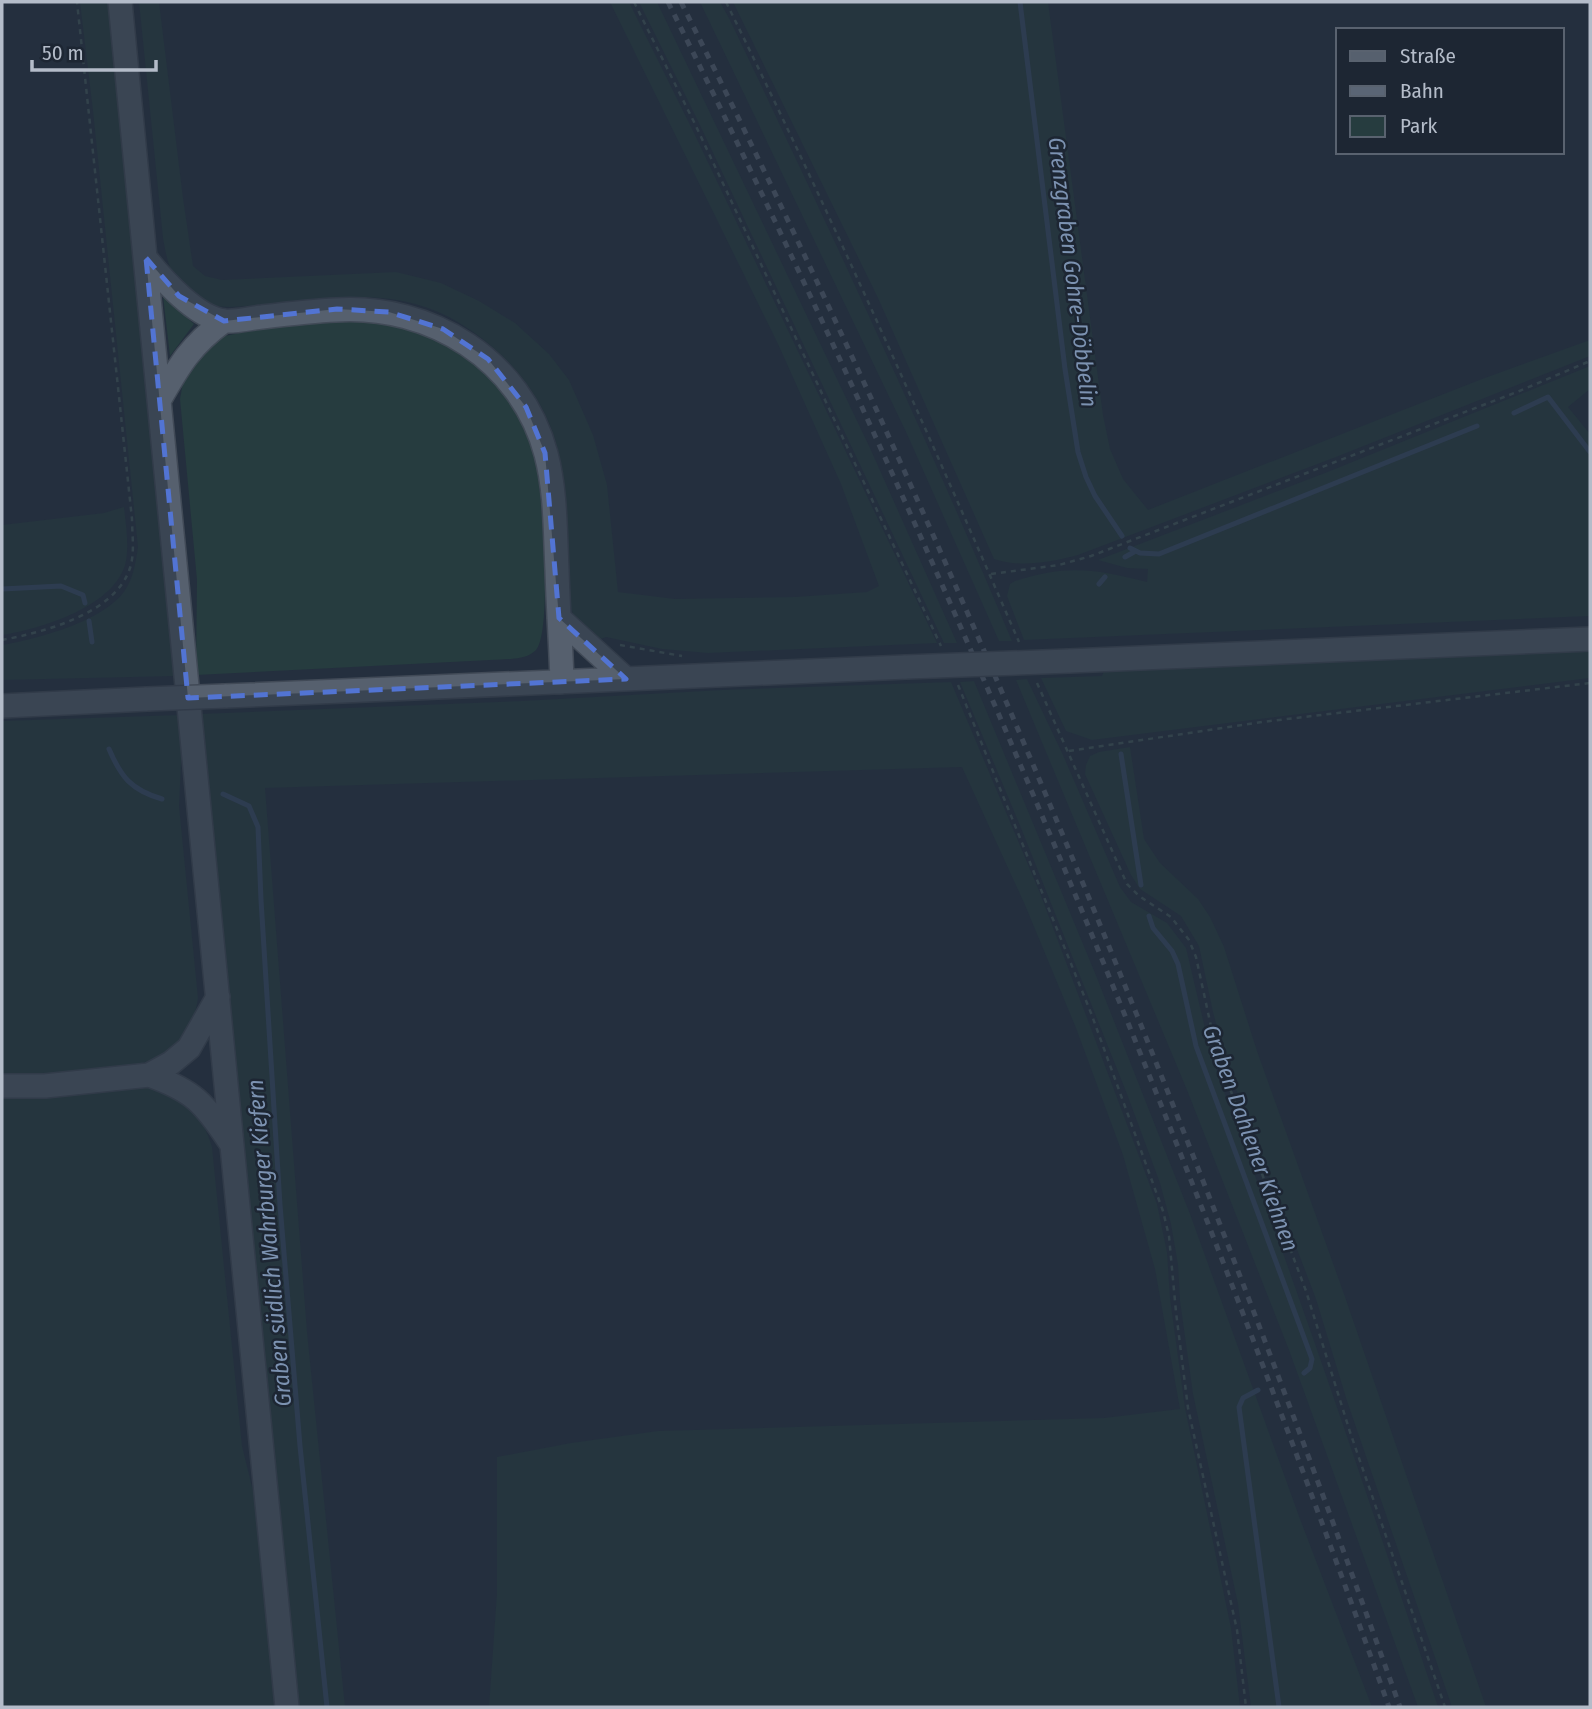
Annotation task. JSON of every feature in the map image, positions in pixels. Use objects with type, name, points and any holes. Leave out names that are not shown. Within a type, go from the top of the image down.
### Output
[{"type":"main road","points":[[120,2],[287,1707]]},
{"type":"main road","points":[[146,258],[166,285],[179,296],[202,312],[224,321],[337,309],[376,310],[401,314],[433,325],[462,340],[488,359],[509,382],[526,407],[545,453],[555,523],[562,682]]},
{"type":"main road","points":[[160,399],[189,351],[224,321]]},
{"type":"main road","points":[[559,618],[626,679]]},
{"type":"main road","points":[[2,706],[1590,639]]},
{"type":"main road","points":[[2,1086],[45,1086],[149,1075],[172,1063],[189,1048],[218,997]]},
{"type":"main road","points":[[149,1075],[177,1085],[194,1096],[210,1112],[232,1145]]},
{"type":"path","points":[[2,640],[28,635],[93,610],[122,584],[130,567],[132,519],[77,2]]},
{"type":"path","points":[[634,2],[700,134],[944,654]]},
{"type":"path","points":[[726,2],[862,285],[1023,652]]},
{"type":"path","points":[[991,575],[1059,565],[1091,556],[1517,392],[1590,361]]},
{"type":"path","points":[[1034,677],[1127,884],[1139,896],[1171,917],[1189,940],[1196,957],[1217,1054],[1306,1292],[1350,1432],[1445,1707]]},
{"type":"path","points":[[955,679],[1091,1013],[1163,1211],[1169,1236],[1188,1408],[1237,1630],[1246,1707]]},
{"type":"path","points":[[1069,751],[1262,722],[1590,683]]},
{"type":"highlighted area","points":[[146,258],[179,296],[224,321],[337,309],[389,312],[443,329],[488,359],[526,407],[545,453],[559,618],[626,679],[188,698]]},
{"type":"green space","points":[[80,2],[108,2],[176,676],[2,680],[2,645],[53,633],[90,618],[106,608],[128,585],[138,547]]},
{"type":"green space","points":[[139,2],[159,2],[193,266],[205,276],[222,280],[396,272],[441,283],[479,301],[515,323],[549,354],[569,380],[593,435],[607,485],[618,592],[675,599],[795,597],[867,592],[879,586],[841,484],[778,344],[610,2],[629,2],[937,643],[708,653],[662,649],[606,637],[595,641],[577,622],[571,605],[563,477],[553,432],[544,411],[519,374],[487,342],[449,317],[405,301],[360,297],[223,307],[209,304],[200,298],[174,274],[168,262],[163,238]]},
{"type":"green space","points":[[639,2],[657,2],[870,448],[957,643],[944,643],[698,121]]},
{"type":"green space","points":[[700,2],[720,2],[730,20],[875,329],[1012,641],[999,641],[907,434]]},
{"type":"green space","points":[[733,2],[1048,2],[1103,415],[1110,449],[1123,479],[1148,510],[1482,379],[1590,340],[1590,356],[1336,457],[1078,555],[1025,564],[994,559],[878,298]]},
{"type":"green space","points":[[163,296],[194,324],[170,356]]},
{"type":"green space","points":[[364,320],[405,328],[444,343],[461,353],[493,380],[519,417],[534,454],[543,523],[544,615],[536,650],[527,656],[511,659],[196,675],[197,580],[180,399],[185,371],[219,337],[271,327]]},
{"type":"green space","points":[[1590,366],[1590,389],[1568,407],[1590,434],[1590,616],[1024,640],[1007,596],[1010,584],[1015,581],[1050,572],[1081,570],[1147,582],[1148,569],[1127,568],[1098,560],[1325,473]]},
{"type":"green space","points":[[124,507],[126,561],[120,577],[108,591],[93,603],[56,621],[2,635],[2,525],[104,513]]},
{"type":"green space","points":[[1590,649],[1590,678],[1092,740],[1066,731],[1041,678],[1102,676],[1104,671]]},
{"type":"green space","points":[[1027,679],[1120,887],[1131,902],[1167,923],[1186,948],[1219,1078],[1331,1391],[1438,1707],[1418,1707],[1289,1350],[1187,1090],[1016,680]]},
{"type":"green space","points":[[974,681],[1095,973],[1190,1214],[1300,1519],[1372,1707],[1251,1707],[1238,1604],[1193,1394],[1180,1301],[1178,1265],[1160,1183],[1021,828],[960,682]]},
{"type":"green space","points":[[951,682],[1040,893],[1157,1204],[1167,1252],[1170,1298],[1185,1408],[1231,1628],[1240,1707],[489,1707],[497,1593],[497,1457],[658,1431],[1104,1418],[1180,1409],[1155,1269],[1123,1155],[1076,1028],[1025,905],[962,767],[265,788],[307,1332],[345,1707],[296,1707],[200,714]]},
{"type":"green space","points":[[179,715],[182,744],[179,806],[198,998],[189,1029],[180,1043],[168,1053],[134,1065],[62,1075],[2,1074],[2,721]]},
{"type":"green space","points":[[1130,747],[1144,839],[1160,863],[1198,899],[1224,947],[1257,1051],[1486,1707],[1452,1707],[1347,1401],[1316,1299],[1228,1068],[1199,946],[1181,916],[1140,889],[1085,774],[1090,756]]},
{"type":"green space","points":[[144,1087],[157,1088],[179,1097],[196,1114],[212,1147],[242,1446],[255,1499],[276,1707],[2,1707],[2,1097],[55,1097]]},
{"type":"waterway","name":"Grenzgraben Gohre-Döbbelin","points":[[1020,2],[1065,369],[1078,452],[1095,496],[1122,536]]},
{"type":"waterway","name":"Grenzgraben Gohre-Döbbelin","points":[[1514,413],[1548,397],[1590,452]]},
{"type":"waterway","name":"Grenzgraben Gohre-Döbbelin","points":[[1130,548],[1140,553],[1159,554],[1477,426]]},
{"type":"waterway","name":"Graben Dahlener Kiehnen","points":[[1125,557],[1134,552]]},
{"type":"waterway","name":"Graben Dahlener Kiehnen","points":[[1099,584],[1105,577]]},
{"type":"waterway","name":"Graben südlich Wahrburger Kiefern","points":[[2,589],[61,586],[83,595],[85,603]]},
{"type":"waterway","name":"Graben südlich Wahrburger Kiefern","points":[[89,621],[92,642]]},
{"type":"waterway","name":"Graben südlich Wahrburger Kiefern","points":[[109,749],[128,781],[142,791],[162,799]]},
{"type":"waterway","name":"Graben Dahlener Kiehnen","points":[[1121,754],[1141,885]]},
{"type":"waterway","name":"Graben südlich Wahrburger Kiefern","points":[[223,794],[249,806],[258,827],[280,1205],[300,1446],[327,1707]]},
{"type":"waterway","name":"Graben Dahlener Kiehnen","points":[[1149,916],[1153,928],[1172,951],[1178,964],[1196,1046],[1312,1359],[1310,1368],[1304,1373]]},
{"type":"waterway","name":"Graben Dahlener Kiehnen","points":[[1258,1390],[1243,1398],[1239,1407],[1279,1707]]},
{"type":"railway","points":[[668,2],[770,210],[868,420],[963,631],[1054,844],[1227,1273],[1389,1707]]},
{"type":"railway","points":[[681,2],[783,210],[881,420],[1066,844],[1239,1273],[1400,1707]]}]
